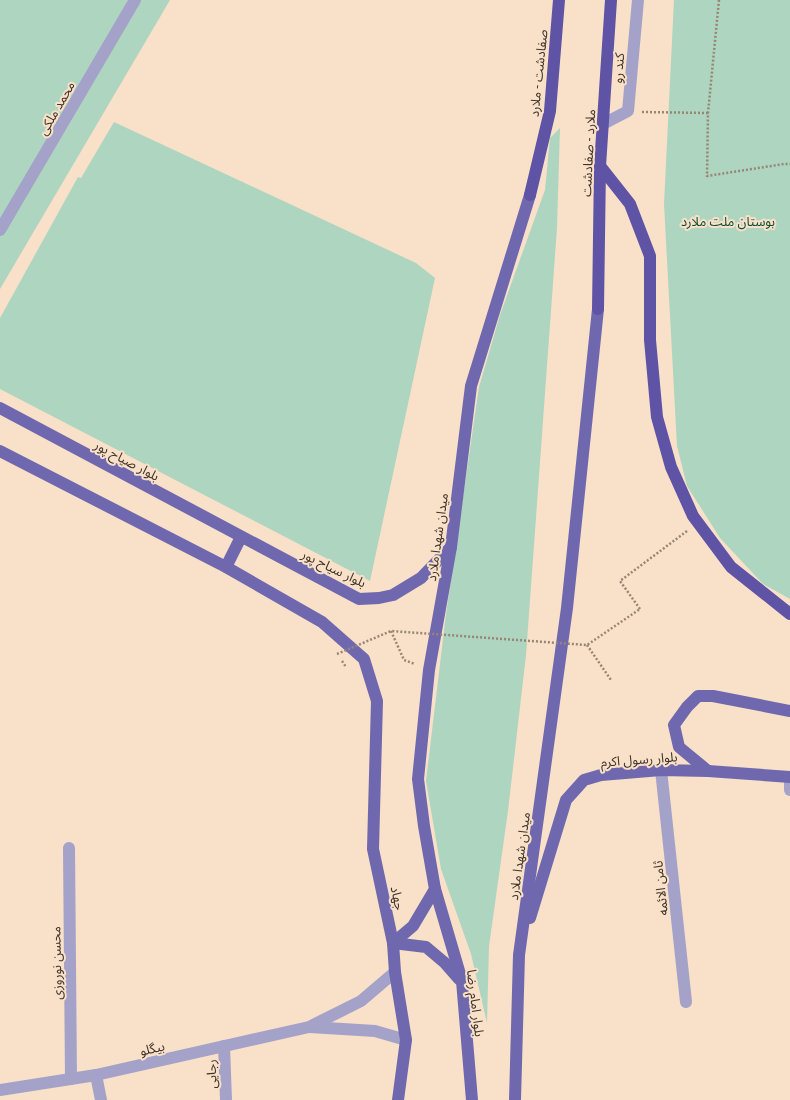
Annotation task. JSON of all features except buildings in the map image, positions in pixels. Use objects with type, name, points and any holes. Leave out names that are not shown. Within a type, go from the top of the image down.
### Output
[{"type":"highway","name":"صفادشت - ملارد","points":[[530,195],[550,111],[558,0]]},
{"type":"highway","name":"ملارد - صفادشت","points":[[598,308],[600,166],[611,0]]},
{"type":"highway","points":[[600,166],[630,204],[650,256],[650,340],[657,417],[671,467],[693,516],[731,567],[790,614]]},
{"type":"main road","name":"میدان شهدا ملارد","points":[[435,889],[418,780],[429,670],[451,547],[471,386],[530,195]]},
{"type":"main road","name":"میدان شهدا ملارد","points":[[519,955],[567,608],[598,308]]},
{"type":"main road","name":"بلوار صیاح پور","points":[[0,408],[241,537]]},
{"type":"main road","points":[[0,451],[226,567],[241,537]]},
{"type":"main road","name":"بلوار سیاح پور","points":[[241,537],[359,599],[379,598],[393,595],[420,578],[451,547]]},
{"type":"main road","name":"جهاد","points":[[226,567],[322,622],[364,659],[377,701],[373,849],[393,943],[406,1040],[398,1100]]},
{"type":"main road","points":[[708,771],[679,747],[674,725],[687,707],[698,696],[713,696],[790,711]]},
{"type":"main road","name":"بلوار رسول اکرم","points":[[519,955],[566,800],[584,780],[601,775],[661,770],[708,771],[790,777]]},
{"type":"main road","points":[[393,943],[413,926],[435,889]]},
{"type":"main road","name":"بلوار امام رضا","points":[[435,889],[462,981],[472,1100]]},
{"type":"main road","points":[[393,943],[426,947],[445,963],[462,981]]},
{"type":"main road","points":[[515,1100],[519,955]]},
{"type":"street","name":"محمد ملکی","points":[[0,230],[135,0]]},
{"type":"street","name":"کند رو","points":[[628,111],[638,0]]},
{"type":"street","points":[[603,124],[628,111]]},
{"type":"street","name":"ثامن الائمه","points":[[661,770],[686,1002]]},
{"type":"street","points":[[790,777],[790,790]]},
{"type":"street","name":"محسن نوروزی","points":[[69,848],[71,1079]]},
{"type":"street","points":[[309,1027],[361,1001],[396,972]]},
{"type":"street","points":[[309,1027],[375,1031],[406,1040]]},
{"type":"street","name":"بیگلو","points":[[0,1090],[96,1075],[309,1027]]},
{"type":"street","name":"رجایی","points":[[224,1046],[226,1100]]},
{"type":"street","points":[[96,1075],[101,1100]]},
{"type":"path","points":[[718,0],[708,113],[707,176],[790,164]]},
{"type":"path","points":[[628,111],[708,113]]},
{"type":"path","points":[[337,654],[391,631],[587,645],[640,609],[620,581],[698,523]]},
{"type":"path","points":[[391,631],[404,660]]},
{"type":"path","points":[[587,645],[611,680]]},
{"type":"green space","points":[[0,0],[170,0],[0,289]]},
{"type":"green space","name":"بوستان ملت ملارد","points":[[674,0],[790,0],[790,599],[763,584],[720,538],[687,486],[677,446],[664,204]]},
{"type":"green space","points":[[114,122],[416,263],[435,278],[370,581],[0,389],[0,318],[78,177],[81,178]]},
{"type":"green space","points":[[560,128],[557,228],[526,655],[508,811],[489,946],[487,1023],[471,954],[441,869],[426,781],[446,614],[479,387],[500,315],[545,190],[550,138]]}]
